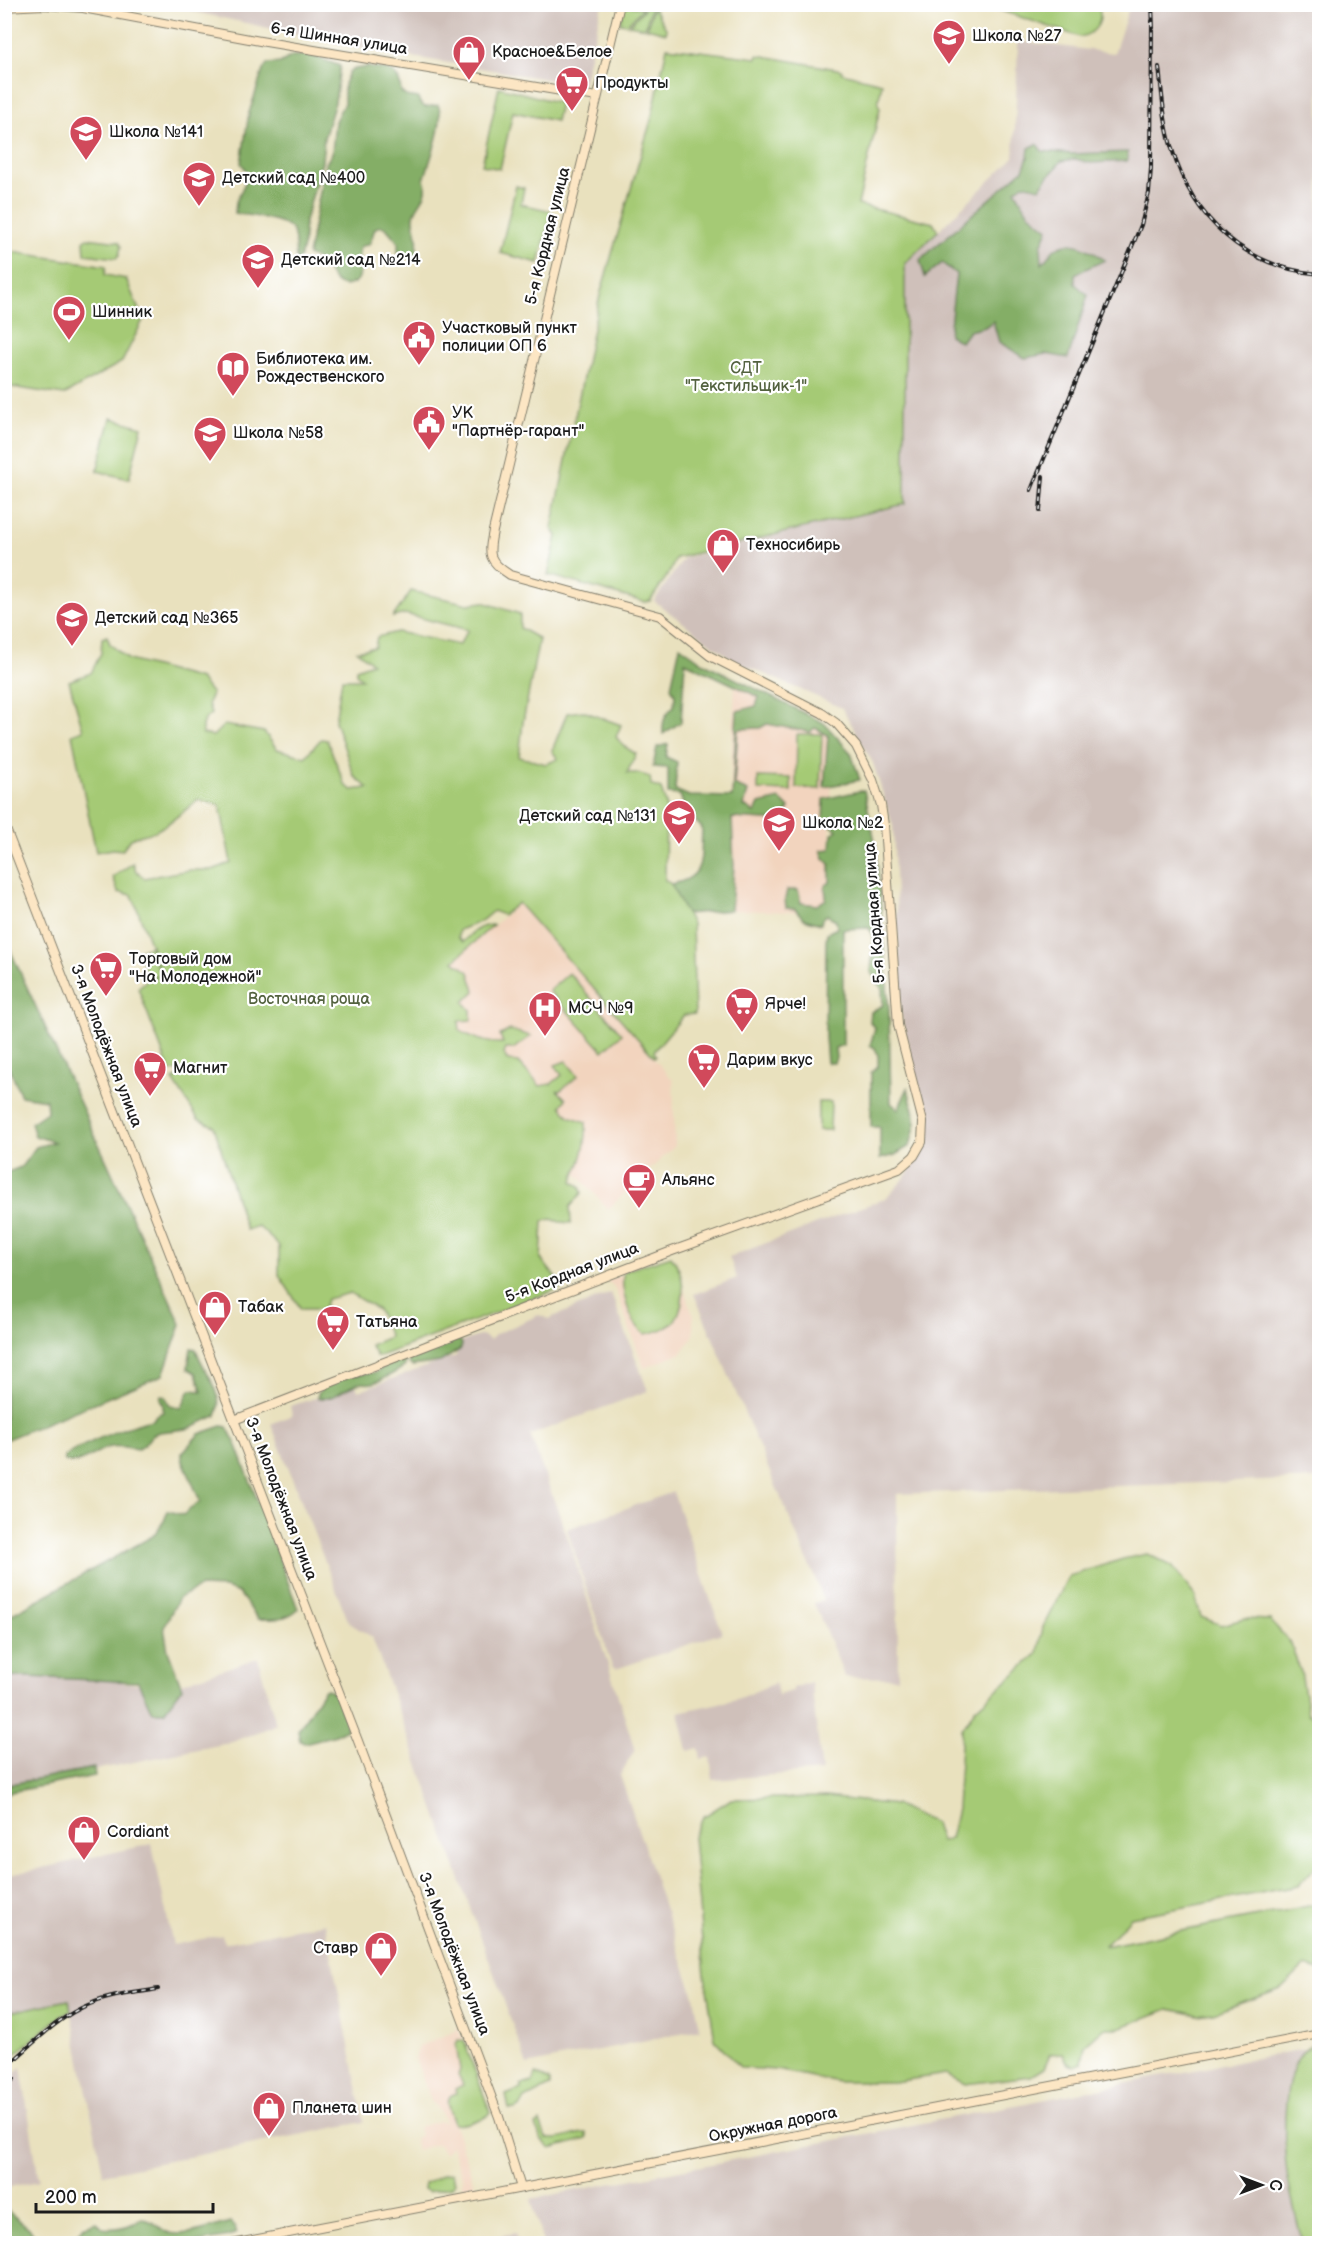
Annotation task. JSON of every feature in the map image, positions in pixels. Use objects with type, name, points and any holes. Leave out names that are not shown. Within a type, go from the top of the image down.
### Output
[{"type":"main road","name":"5-я Кордная улица","points":[[234,1420],[663,1254],[899,1169],[914,1156],[922,1142],[922,1122],[902,1046],[895,1001],[881,805],[869,770],[846,732],[822,713],[710,656],[660,616],[510,574],[491,560],[493,531],[620,4]]},
{"type":"main road","name":"6-я Шинная улица","points":[[4,7],[44,5],[83,8],[260,41],[597,97]]},
{"type":"main road","name":"3-я Молодёжная улица","points":[[4,824],[471,2041],[499,2117],[521,2188]]},
{"type":"main road","name":"Окружная дорога","points":[[232,2244],[1320,2034]]},
{"type":"shaded area","points":[[163,5],[602,5],[583,85],[369,50]]},
{"type":"shaded area","points":[[1130,5],[1319,5],[1319,1479],[897,1494],[898,1678],[845,1677],[814,1603],[823,1600],[820,1590],[694,1294],[737,1278],[729,1257],[886,1198],[903,1180],[926,1145],[927,1125],[901,1015],[893,826],[873,763],[842,708],[733,660],[654,601],[684,558],[903,504],[905,263],[1014,157],[1018,41],[1114,53]]},
{"type":"shaded area","name":"Школа №2","points":[[735,682],[833,734],[828,913],[726,910]]},
{"type":"shaded area","name":"МСЧ №9","points":[[518,904],[673,1080],[675,1146],[608,1209],[416,994]]},
{"type":"shaded area","points":[[672,1256],[693,1315],[693,1337],[680,1354],[644,1368],[616,1291],[613,1285],[606,1281]]},
{"type":"shaded area","points":[[611,1293],[648,1391],[530,1435],[569,1541],[635,1750],[620,1775],[694,1996],[700,2029],[527,2065],[372,1637],[349,1623],[271,1424],[292,1415],[290,1406],[356,1385],[358,1391],[456,1356],[461,1342],[482,1335],[490,1340],[496,1334],[539,1315],[548,1319]]},
{"type":"shaded area","points":[[673,1492],[722,1633],[616,1669],[612,1667],[567,1529]]},
{"type":"shaded area","points":[[258,1658],[276,1724],[271,1727],[229,1743],[5,1788],[5,1665],[141,1685],[141,1679],[181,1683]]},
{"type":"shaded area","points":[[811,1682],[822,1771],[713,1780],[710,1757],[701,1759],[699,1748],[688,1751],[679,1712],[737,1699],[775,1683],[778,1695]]},
{"type":"shaded area","points":[[152,1844],[173,1945],[222,1935],[224,1943],[325,1923],[364,2122],[103,2174],[69,2000],[5,2013],[5,1876]]},
{"type":"shaded area","points":[[457,2026],[464,2041],[461,2040],[456,2044],[460,2070],[458,2074],[463,2086],[447,2103],[474,2184],[483,2189],[455,2195],[462,2187],[462,2176],[451,2146],[444,2153],[436,2144],[417,2150],[414,2138],[420,2136],[418,2127],[439,2121],[445,2122],[431,2101],[415,2058],[419,2046],[456,2031]]},
{"type":"shaded area","points":[[1319,2046],[1319,2243],[543,2243],[531,2199]]},
{"type":"shaded area","points":[[21,2067],[39,2181],[5,2188],[5,2081]]},
{"type":"shaded area","points":[[515,2233],[518,2243],[461,2243]]},
{"type":"green space","points":[[624,5],[643,8],[627,24],[620,23]]},
{"type":"green space","points":[[648,5],[651,7],[645,28],[629,25]]},
{"type":"green space","points":[[990,5],[1098,5],[1100,16],[1098,26],[1091,33],[1080,37]]},
{"type":"green space","points":[[653,7],[667,30],[666,33],[647,28]]},
{"type":"green space","name":"СДТ \"Текстильщик-1\"","points":[[667,47],[757,58],[758,55],[842,70],[842,73],[882,83],[878,104],[880,108],[858,205],[933,223],[938,231],[905,263],[905,504],[676,558],[670,572],[650,601],[644,602],[548,575],[557,536],[552,528],[600,295],[651,120]]},
{"type":"green space","points":[[311,55],[340,66],[335,102],[324,138],[322,162],[305,221],[303,247],[297,265],[294,236],[290,228],[276,221],[235,213],[236,202],[249,174],[241,163],[249,113],[263,70],[267,64],[280,63],[292,56]]},
{"type":"green space","points":[[367,67],[395,74],[401,92],[406,96],[418,98],[425,107],[438,105],[440,121],[424,180],[426,193],[414,215],[418,240],[416,256],[403,258],[398,255],[398,242],[386,228],[381,226],[375,228],[371,241],[368,245],[361,246],[359,251],[360,272],[357,281],[346,286],[337,283],[320,262],[308,255],[325,165],[332,153],[335,121],[344,103],[344,84],[349,72]]},
{"type":"green space","points":[[499,87],[560,103],[556,121],[513,112],[500,169],[482,165]]},
{"type":"green space","points":[[1037,144],[1042,151],[1072,154],[1128,152],[1127,161],[1090,163],[1076,159],[1061,161],[1040,188],[1023,184],[1015,190],[1029,214],[1048,229],[1041,246],[1042,264],[1055,249],[1068,244],[1081,246],[1105,260],[1075,274],[1075,284],[1088,295],[1068,358],[1046,354],[1025,358],[999,342],[993,321],[985,327],[969,331],[961,342],[949,335],[956,274],[942,263],[925,277],[920,260],[1023,170],[1029,148]]},
{"type":"green space","points":[[516,186],[524,188],[521,204],[552,211],[539,263],[500,253]]},
{"type":"green space","points":[[87,238],[119,242],[121,246],[119,256],[116,258],[85,254],[84,241]]},
{"type":"green space","name":"Шинник","points":[[5,251],[106,266],[105,275],[126,279],[143,320],[122,362],[64,395],[5,386]]},
{"type":"green space","points":[[111,418],[142,427],[129,479],[97,471]]},
{"type":"green space","name":"Восточная роща","points":[[411,591],[468,604],[483,602],[520,614],[520,628],[539,639],[523,722],[519,757],[546,764],[558,759],[552,751],[567,713],[583,711],[621,725],[616,737],[636,754],[627,773],[650,777],[651,785],[661,789],[666,804],[665,880],[671,884],[692,924],[695,1014],[684,1015],[654,1051],[656,1056],[654,1057],[518,903],[503,915],[493,911],[481,921],[459,930],[458,938],[463,942],[476,930],[493,925],[454,961],[469,972],[475,991],[464,1002],[471,1010],[471,1020],[459,1021],[460,1031],[491,1043],[503,1043],[500,1035],[510,1030],[531,1036],[513,1049],[506,1049],[504,1054],[508,1061],[518,1062],[540,1086],[551,1084],[562,1075],[555,1065],[566,1061],[578,1076],[560,1091],[557,1090],[566,1099],[561,1106],[569,1116],[586,1122],[584,1150],[573,1182],[580,1186],[582,1193],[570,1207],[571,1223],[551,1219],[543,1221],[541,1259],[561,1288],[377,1357],[370,1345],[390,1337],[378,1310],[350,1293],[327,1299],[324,1309],[301,1309],[279,1275],[279,1246],[258,1226],[246,1230],[214,1126],[198,1119],[173,1080],[181,1075],[178,1070],[170,1072],[138,988],[147,980],[162,975],[132,895],[118,892],[113,877],[133,863],[136,871],[144,878],[190,870],[212,870],[231,863],[220,805],[198,800],[154,832],[134,837],[123,850],[96,852],[72,734],[83,730],[69,681],[91,673],[101,653],[102,638],[107,636],[110,644],[129,660],[200,679],[212,694],[208,703],[211,714],[203,723],[203,734],[213,736],[224,725],[264,732],[277,749],[305,757],[321,739],[327,740],[345,785],[352,790],[368,788],[354,776],[335,721],[342,679],[362,679],[356,674],[356,669],[372,663],[357,651],[375,647],[377,637],[397,632],[459,645],[468,630],[405,614],[393,617]]},
{"type":"green space","points":[[680,646],[704,663],[824,723],[851,753],[860,780],[824,787],[828,735],[815,728],[810,732],[767,724],[760,728],[738,729],[734,785],[748,791],[744,806],[755,813],[759,804],[780,799],[789,808],[783,821],[732,818],[734,866],[731,910],[686,914],[671,884],[683,881],[696,872],[701,857],[702,828],[685,810],[680,795],[668,794],[668,768],[653,767],[657,747],[668,744],[666,757],[677,762],[675,790],[689,796],[732,797],[737,711],[756,706],[759,697],[685,662],[681,722],[663,734],[665,718],[674,706],[675,695],[671,687]]},
{"type":"green space","points":[[797,734],[822,734],[820,789],[796,788]]},
{"type":"green space","points":[[758,777],[791,778],[791,791],[758,790]]},
{"type":"green space","points":[[864,790],[876,846],[889,1011],[891,1103],[898,1109],[908,1088],[916,1123],[910,1146],[895,1155],[880,1159],[880,1127],[871,1127],[871,1072],[878,1066],[878,1056],[875,1048],[870,1045],[875,1029],[870,1022],[871,1012],[883,1005],[882,989],[871,972],[874,937],[869,928],[843,929],[843,1045],[835,1048],[834,1063],[827,1063],[826,942],[827,933],[837,928],[836,920],[827,915],[822,919],[821,924],[804,919],[795,909],[786,908],[785,899],[787,890],[798,890],[801,903],[817,905],[826,899],[825,886],[830,882],[830,864],[824,858],[821,850],[831,849],[832,834],[837,830],[823,820],[824,799]]},
{"type":"green space","points":[[5,939],[181,1324],[163,1375],[5,1440],[5,1173],[21,1167],[36,1147],[54,1142],[35,1136],[31,1123],[47,1112],[46,1100],[21,1096],[5,1058]]},
{"type":"green space","points":[[150,946],[160,974],[148,978],[138,951]]},
{"type":"green space","points":[[569,973],[622,1034],[603,1051],[549,991]]},
{"type":"green space","points":[[818,1102],[831,1102],[830,1130],[818,1130]]},
{"type":"green space","points":[[671,1256],[682,1279],[683,1296],[679,1313],[669,1325],[645,1334],[630,1314],[624,1296],[624,1271]]},
{"type":"green space","points":[[460,1340],[461,1349],[440,1362],[412,1366],[409,1364],[407,1356],[447,1341]]},
{"type":"green space","points":[[191,1348],[196,1349],[216,1390],[219,1407],[216,1416],[187,1429],[159,1432],[152,1435],[138,1449],[110,1447],[77,1462],[65,1461],[64,1457],[94,1441],[133,1425],[153,1420],[156,1415],[163,1412],[161,1395],[165,1396],[170,1406],[181,1408],[190,1390],[202,1391],[196,1373],[188,1368]]},
{"type":"green space","points":[[399,1360],[405,1362],[405,1366],[382,1380],[357,1384],[328,1398],[318,1398],[318,1393],[324,1387],[348,1376],[376,1372],[391,1362]]},
{"type":"green space","points":[[222,1426],[227,1427],[237,1446],[298,1609],[284,1617],[258,1619],[239,1593],[225,1588],[200,1587],[179,1598],[164,1627],[168,1651],[182,1688],[164,1712],[152,1712],[138,1682],[5,1676],[5,1618],[153,1536],[168,1511],[183,1515],[200,1501],[182,1453],[199,1434]]},
{"type":"green space","points":[[1147,1554],[1172,1566],[1195,1596],[1201,1617],[1221,1625],[1244,1619],[1270,1620],[1290,1642],[1301,1672],[1308,1714],[1319,1719],[1319,1863],[1298,1886],[1131,1917],[1105,1946],[1319,1904],[1319,1970],[1305,1966],[1281,1989],[1213,2013],[1198,2015],[1168,2009],[1119,2028],[1104,2028],[1085,2045],[1082,2063],[1075,2066],[1068,2064],[1063,2053],[1050,2054],[1044,2068],[1031,2076],[965,2084],[946,2074],[894,2082],[839,2082],[776,2070],[741,2068],[715,2040],[705,1976],[693,1837],[703,1817],[731,1799],[826,1797],[896,1805],[935,1823],[941,1842],[950,1839],[957,1809],[962,1729],[975,1709],[1038,1653],[1043,1627],[1069,1576]]},
{"type":"green space","points":[[328,1689],[341,1706],[346,1729],[336,1735],[304,1743],[300,1741],[298,1730],[324,1690]]},
{"type":"green space","points":[[94,1768],[95,1776],[5,1793],[5,1785]]},
{"type":"green space","points":[[69,2000],[71,2010],[5,2063],[5,2013]]},
{"type":"green space","points":[[458,2040],[464,2041],[490,2112],[488,2116],[480,2119],[454,2124],[447,2103],[450,2096],[456,2093],[455,2089],[463,2085],[458,2074],[460,2070],[456,2044]]},
{"type":"green space","points":[[1319,2043],[1319,2243],[1302,2243],[1286,2163],[1286,2106],[1292,2072],[1298,2058],[1307,2048]]},
{"type":"green space","points":[[536,2074],[550,2081],[550,2086],[525,2099],[516,2109],[509,2109],[506,2095],[521,2089],[521,2085],[533,2082]]},
{"type":"green space","points":[[540,2122],[546,2138],[557,2139],[587,2133],[587,2139],[551,2149],[540,2138],[536,2125]]},
{"type":"green space","points":[[452,2173],[454,2184],[451,2187],[428,2192],[423,2189],[424,2184],[443,2174]]},
{"type":"green space","points":[[4,2208],[29,2228],[39,2243],[5,2243]]},
{"type":"green space","points":[[142,2219],[173,2234],[198,2231],[230,2222],[237,2233],[229,2237],[195,2243],[66,2243],[83,2227],[97,2222],[102,2228],[113,2229],[128,2226]]},
{"type":"railway","points":[[1152,4],[1153,28]]},
{"type":"railway","points":[[1031,490],[1141,225],[1149,193],[1151,168],[1152,21]]},
{"type":"railway","points":[[1159,67],[1165,119],[1172,149],[1181,174],[1193,197],[1208,218],[1226,236],[1268,262],[1293,270],[1320,274]]},
{"type":"railway","points":[[1040,511],[1043,476]]},
{"type":"railway","points":[[4,2069],[66,2016],[106,1998],[158,1989]]},
{"type":"railway","points":[[4,2087],[14,2079]]},
{"type":"place","name":"Школа №27","points":[[949,65]]},
{"type":"place","name":"Красное&Белое","points":[[469,81]]},
{"type":"place","name":"Продукты","points":[[572,112]]},
{"type":"place","name":"Школа №141","points":[[86,161]]},
{"type":"place","name":"Детский сад №400","points":[[199,207]]},
{"type":"place","name":"Детский сад №214","points":[[258,289]]},
{"type":"place","name":"Шинник","points":[[69,341]]},
{"type":"place","name":"Участковый пункт полиции ОП 6","points":[[419,366]]},
{"type":"place","name":"Библиотека им. Рождественского","points":[[233,397]]},
{"type":"place","name":"УК \"Партнёр-гарант\"","points":[[429,451]]},
{"type":"place","name":"Школа №58","points":[[210,462]]},
{"type":"place","name":"Техносибирь","points":[[723,574]]},
{"type":"place","name":"Детский сад №365","points":[[72,647]]},
{"type":"place","name":"Детский сад №131","points":[[679,845]]},
{"type":"place","name":"Школа №2","points":[[779,852]]},
{"type":"place","name":"Торговый дом \"На Молодежной\"","points":[[106,997]]},
{"type":"place","name":"Ярче!","points":[[742,1033]]},
{"type":"place","name":"МСЧ №9","points":[[545,1037]]},
{"type":"place","name":"Дарим вкус","points":[[704,1089]]},
{"type":"place","name":"Магнит","points":[[150,1097]]},
{"type":"place","name":"Альянс","points":[[639,1209]]},
{"type":"place","name":"Табак","points":[[215,1336]]},
{"type":"place","name":"Татьяна","points":[[333,1351]]},
{"type":"place","name":"Cordiant","points":[[84,1861]]},
{"type":"place","name":"Ставр","points":[[381,1977]]},
{"type":"place","name":"Планета шин","points":[[269,2137]]}]
